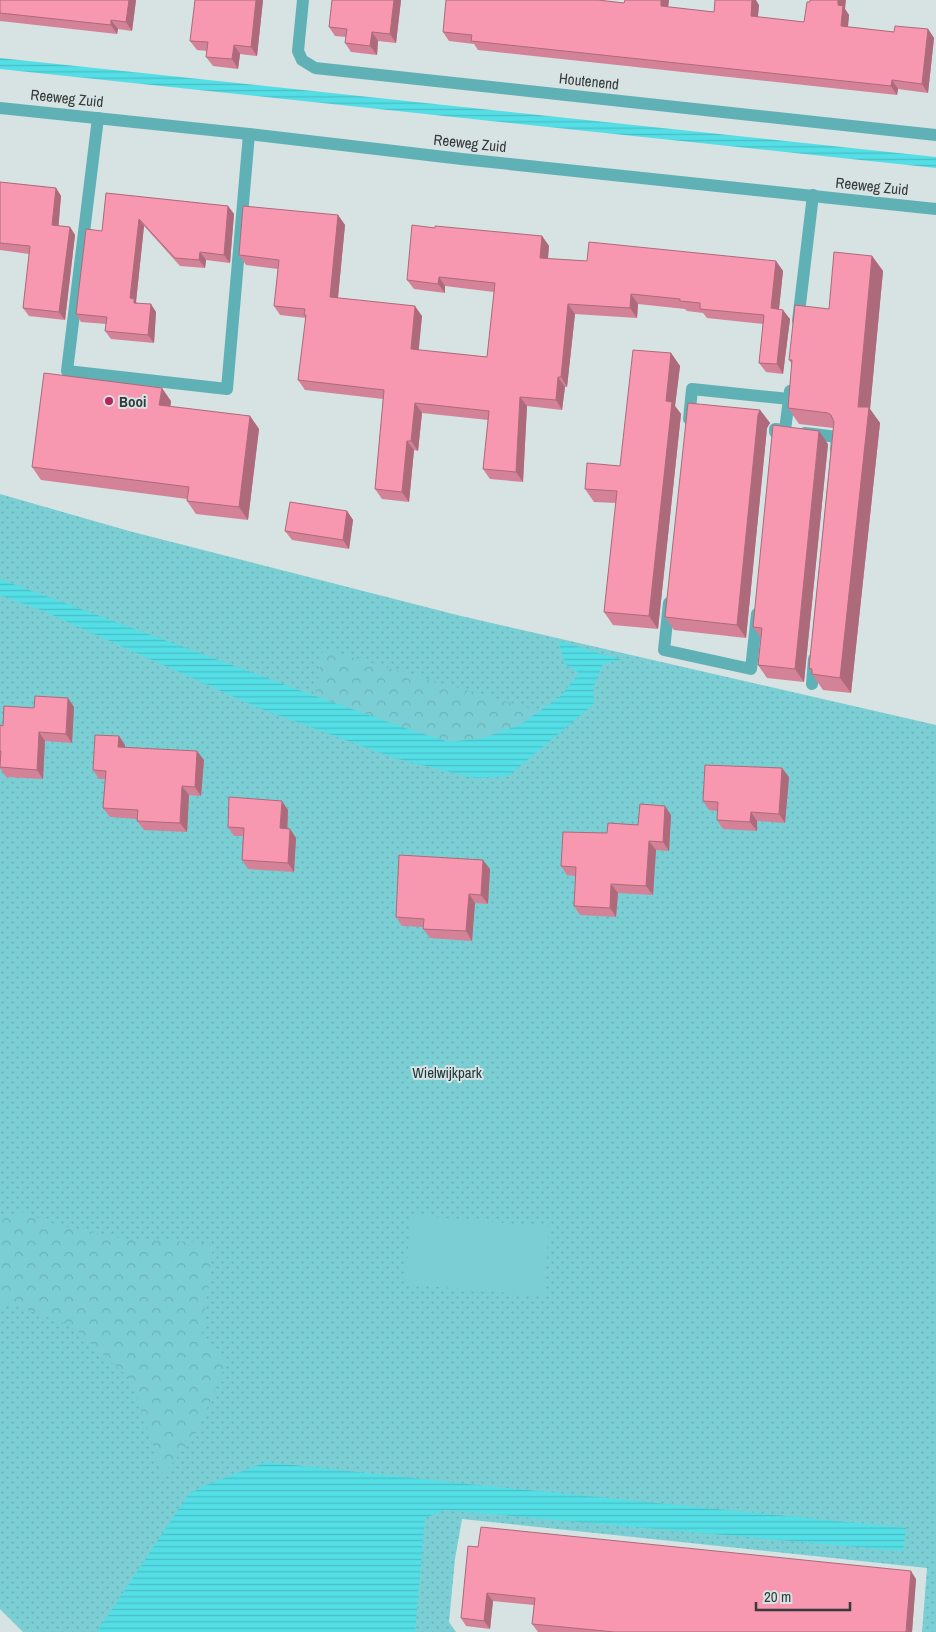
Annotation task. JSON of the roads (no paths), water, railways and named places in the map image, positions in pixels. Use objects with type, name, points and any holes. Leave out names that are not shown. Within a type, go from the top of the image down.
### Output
[{"type":"street","name":"Houtenend","points":[[303,0],[298,51],[302,60],[315,68],[936,135]]},
{"type":"street","name":"Reeweg Zuid","points":[[0,108],[936,209]]},
{"type":"street","points":[[98,118],[67,371],[227,389],[249,134]]},
{"type":"street","points":[[797,331],[813,196]]},
{"type":"street","points":[[786,430],[791,379]]},
{"type":"street","points":[[688,428],[692,389],[789,399]]},
{"type":"street","points":[[773,448],[775,429],[837,437],[834,467]]},
{"type":"street","points":[[670,592],[664,650],[752,670],[758,602]]},
{"type":"street","points":[[812,684],[816,644]]},
{"type":"place","name":"Booi","points":[[109,401]]},
{"type":"park label","name":"Wielwijkpark","points":[[447,1072]]}]
